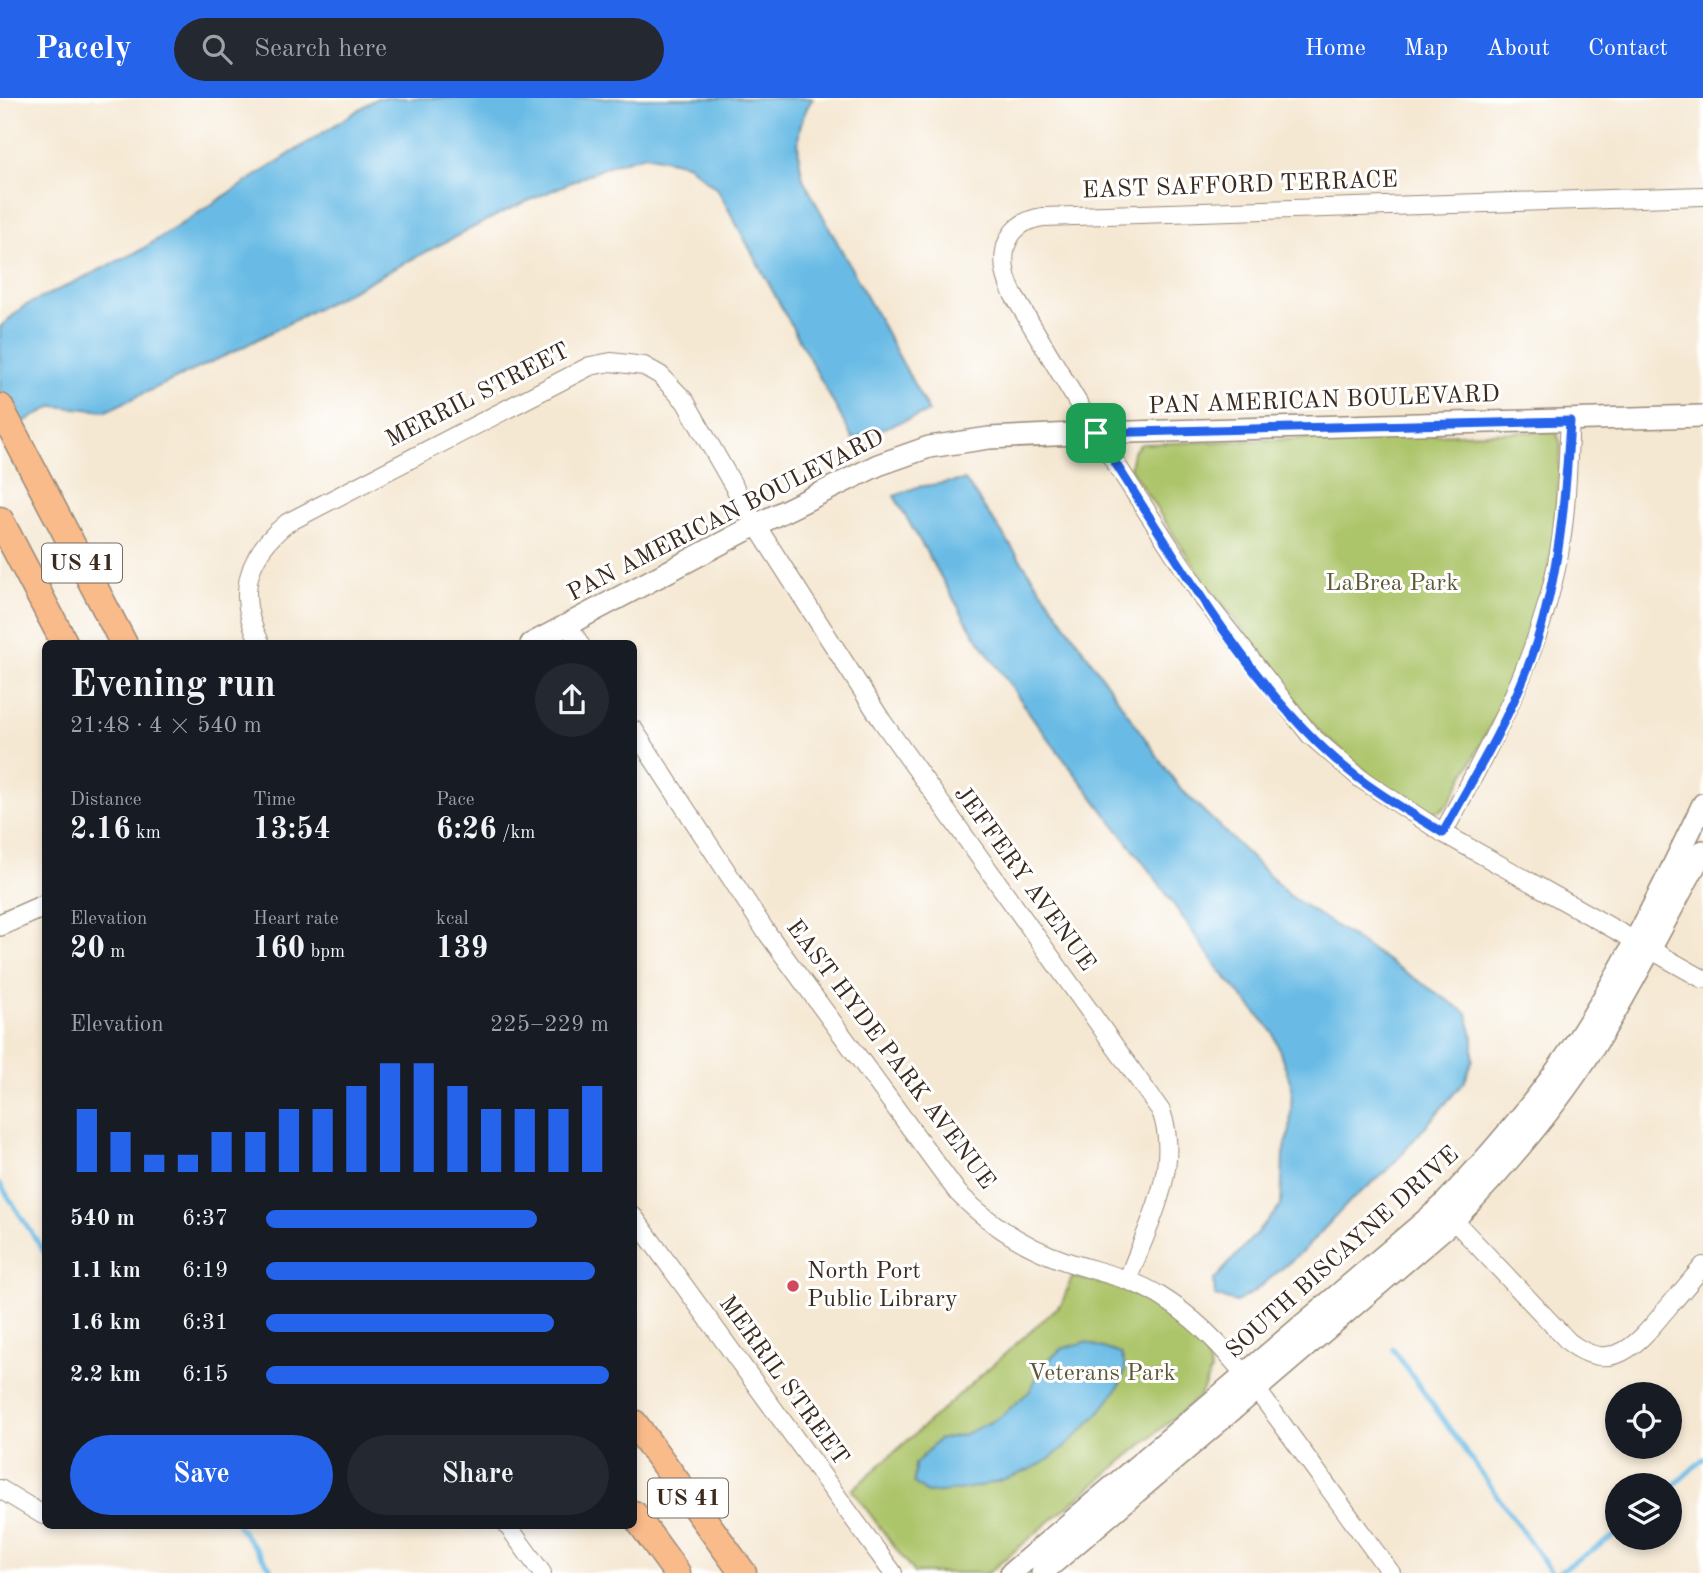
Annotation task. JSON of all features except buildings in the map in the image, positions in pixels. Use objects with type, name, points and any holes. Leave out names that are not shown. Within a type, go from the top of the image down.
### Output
[{"type":"main road","name":"US 41","points":[[0,407],[122,640]]},
{"type":"main road","name":"US 41","points":[[0,520],[63,640]]},
{"type":"main road","name":"US 41","points":[[637,1427],[743,1573]]},
{"type":"main road","name":"US 41","points":[[637,1518],[677,1573]]},
{"type":"street","name":"EAST SAFFORD TERRACE","points":[[1703,196],[1043,217],[1026,221],[1016,228],[1004,246],[1006,277],[1096,433],[1203,598],[1287,710],[1335,759],[1393,802],[1443,833],[1703,979]]},
{"type":"street","name":"MERRIL STREET","points":[[259,640],[251,621],[247,589],[255,556],[274,534],[315,508],[599,364],[644,366],[674,387],[756,525]]},
{"type":"street","name":"PAN AMERICAN BOULEVARD","points":[[539,640],[756,525],[878,465],[929,447],[989,438],[1096,433],[1703,416]]},
{"type":"street","points":[[1443,833],[1511,705],[1539,633],[1563,528],[1570,421]]},
{"type":"street","name":"JEFFERY AVENUE","points":[[756,525],[913,767],[1161,1111],[1168,1143],[1166,1174],[1128,1279]]},
{"type":"street","points":[[568,625],[577,640]]},
{"type":"street","name":"EAST HYDE PARK AVENUE","points":[[637,735],[765,930],[958,1193],[986,1219],[1022,1242],[1066,1261],[1128,1279],[1160,1296],[1202,1326],[1251,1382],[1391,1573]]},
{"type":"street","name":"SOUTH BISCAYNE DRIVE","points":[[1642,945],[1703,804]]},
{"type":"street","name":"SOUTH BISCAYNE DRIVE","points":[[1042,1573],[1251,1382],[1447,1214],[1485,1161],[1549,1082],[1703,851]]},
{"type":"street","points":[[0,925],[42,907]]},
{"type":"street","points":[[1447,1214],[1569,1342],[1592,1354],[1620,1354],[1639,1342],[1703,1266]]},
{"type":"street","name":"MERRIL STREET","points":[[637,1221],[893,1573]]},
{"type":"street","name":"SOUTH BISCAYNE DRIVE","points":[[1011,1573],[1251,1382]]},
{"type":"street","points":[[0,1489],[42,1514]]},
{"type":"street","points":[[510,1529],[542,1573]]},
{"type":"green space","name":"LaBrea Park","points":[[1553,431],[1558,435],[1561,445],[1551,552],[1530,639],[1509,688],[1449,803],[1439,811],[1426,813],[1373,778],[1319,731],[1196,569],[1130,468],[1133,452],[1141,444]]},
{"type":"green space","name":"Veterans Park","points":[[1072,1277],[1118,1287],[1150,1302],[1202,1342],[1211,1371],[1200,1396],[988,1573],[914,1573],[852,1490],[1062,1303]]},
{"type":"water","points":[[377,98],[813,98],[800,127],[799,157],[803,179],[929,412],[853,439],[718,190],[687,164],[645,155],[608,166],[503,212],[235,351],[106,411],[54,406],[0,434],[0,327],[24,306],[139,251]]},
{"type":"water","points":[[965,480],[1179,787],[1290,896],[1467,1013],[1473,1037],[1473,1059],[1465,1081],[1386,1172],[1350,1201],[1305,1249],[1254,1292],[1236,1302],[1215,1296],[1214,1280],[1281,1206],[1283,1154],[1290,1130],[1292,1087],[1273,1032],[1219,970],[1158,882],[1040,728],[971,629],[894,496],[917,487]]},
{"type":"water","points":[[1085,1342],[1121,1354],[1125,1366],[1122,1380],[1090,1422],[1051,1458],[1014,1476],[956,1490],[927,1493],[914,1483],[915,1464],[938,1440],[965,1434],[999,1418],[1030,1391],[1043,1365],[1061,1349]]},
{"type":"waterway","points":[[0,1184],[42,1249]]},
{"type":"waterway","points":[[1393,1349],[1552,1573]]},
{"type":"waterway","points":[[1682,1478],[1703,1459]]},
{"type":"waterway","points":[[240,1529],[272,1573]]},
{"type":"waterway","points":[[1557,1573],[1605,1542]]},
{"type":"place","name":"North Port Public Library","points":[[793,1286]]},
{"type":"route","points":[[1570,421],[1563,528],[1554,578],[1539,633],[1526,671],[1503,722],[1443,833],[1393,802],[1335,759],[1287,710],[1203,598],[1096,433],[1570,421]]}]
